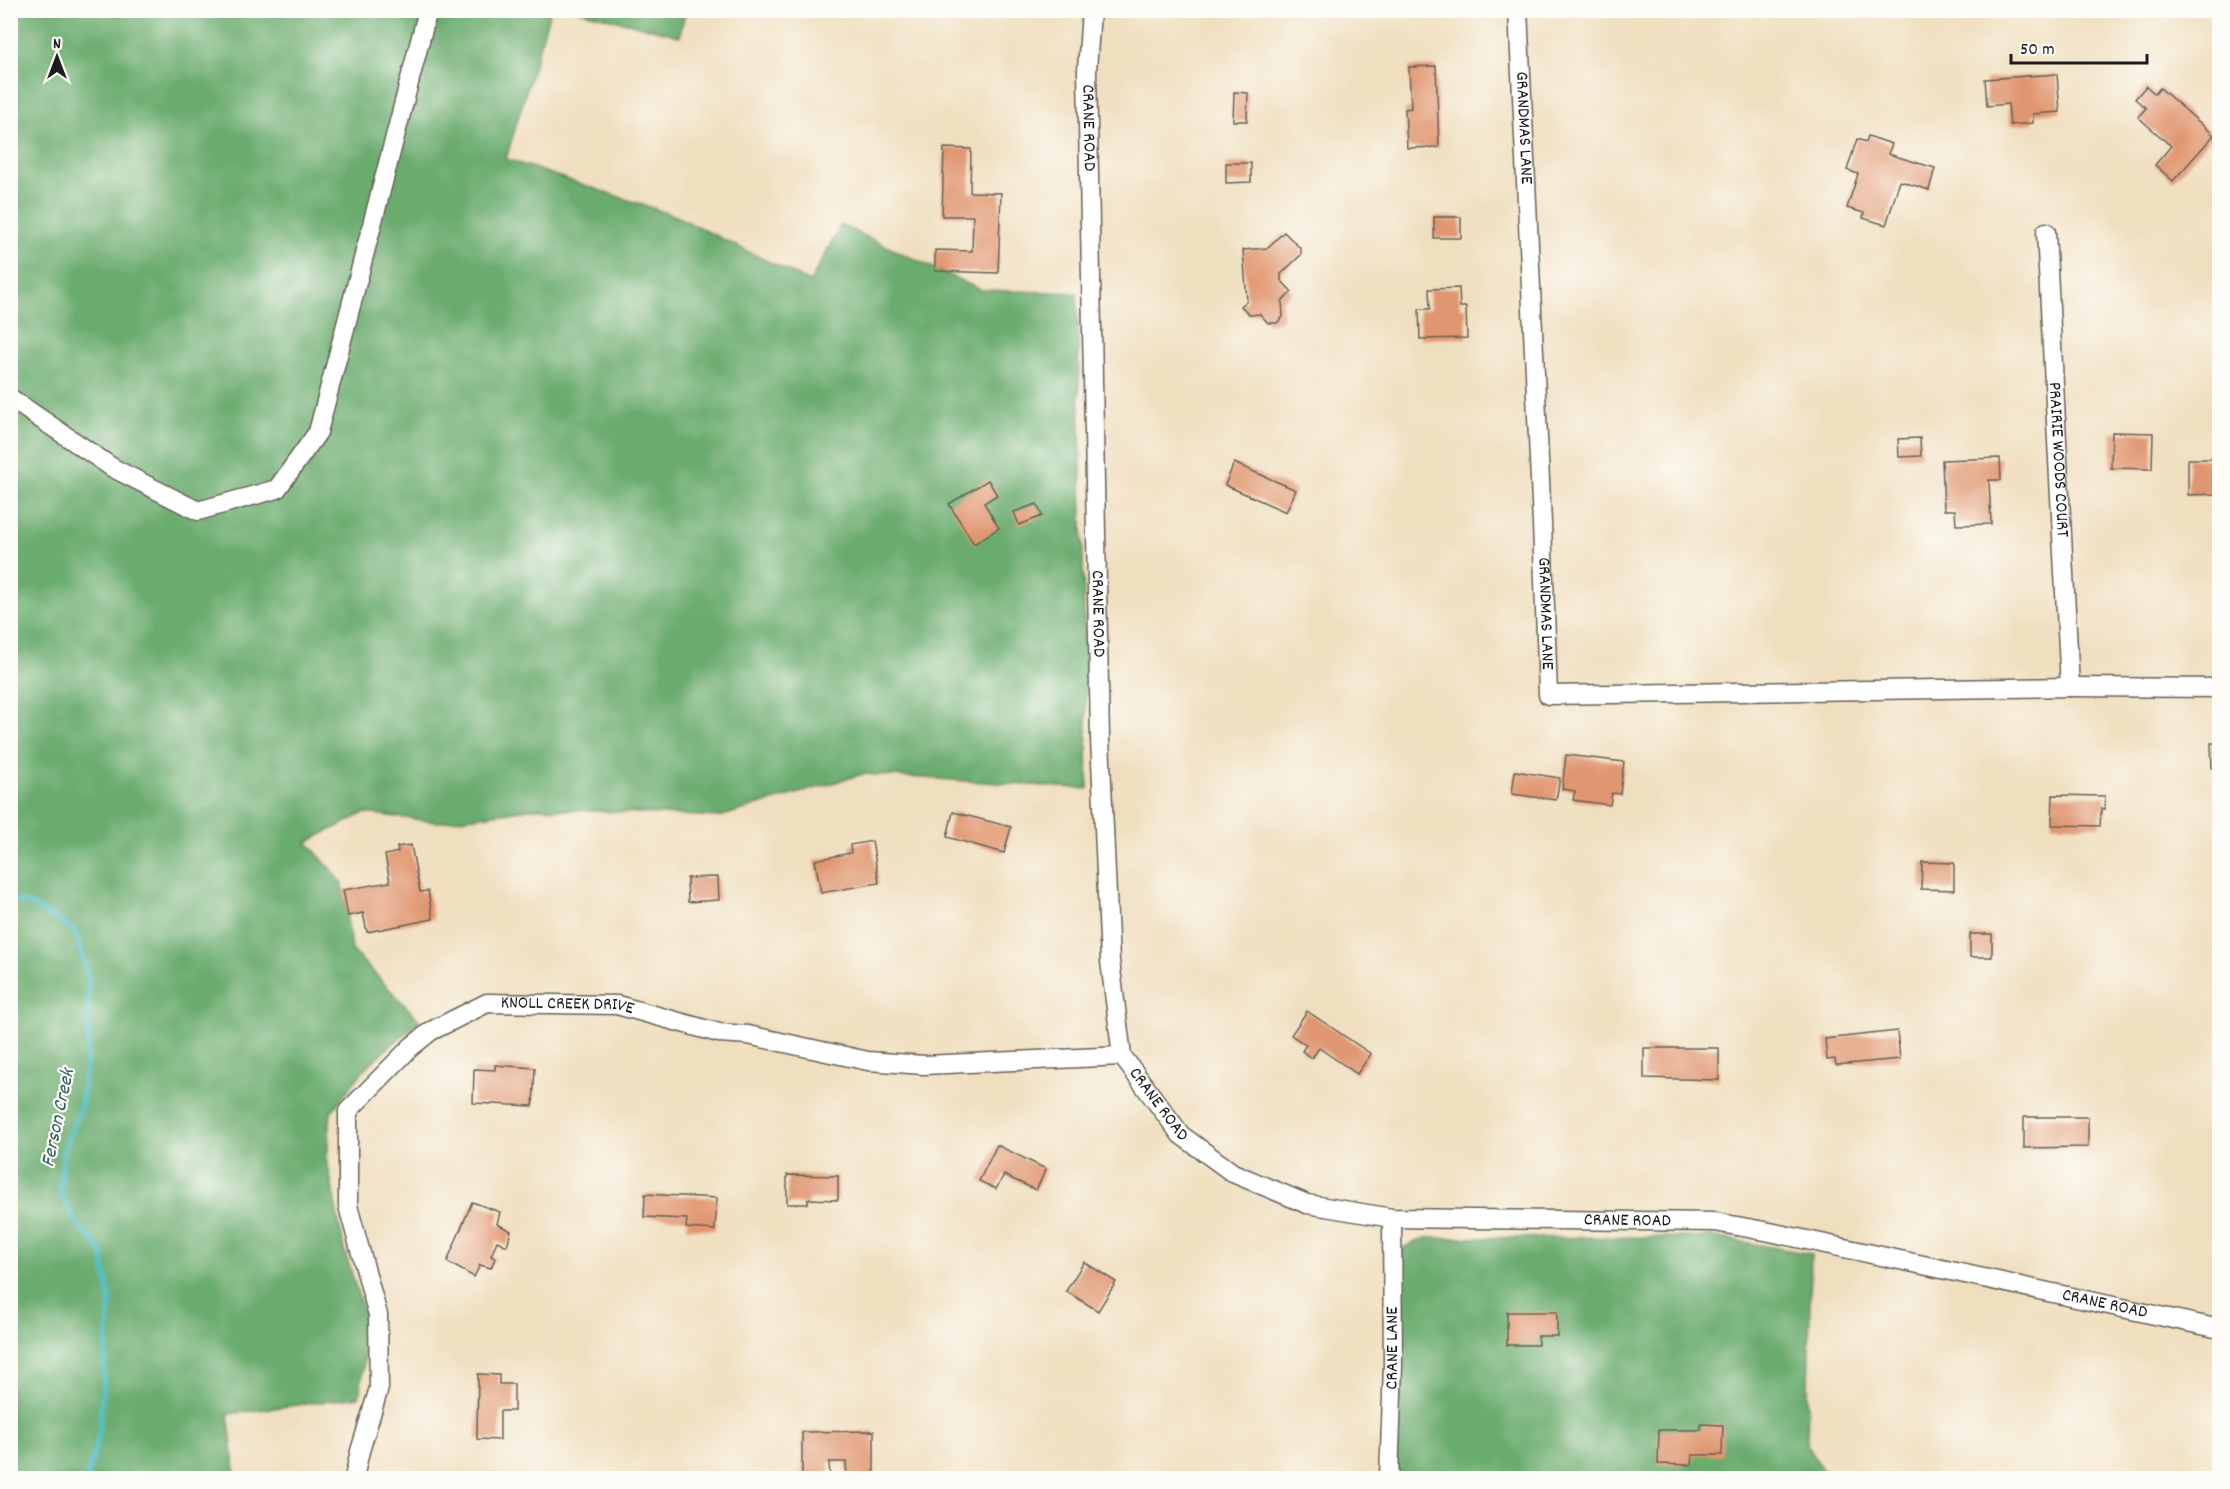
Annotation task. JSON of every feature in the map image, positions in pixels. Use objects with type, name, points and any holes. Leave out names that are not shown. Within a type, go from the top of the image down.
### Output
[{"type":"street","points":[[10,398],[113,468],[198,511],[277,489],[318,432],[428,10]]},
{"type":"street","name":"CRANE ROAD","points":[[1091,10],[1087,71],[1100,739],[1110,961],[1122,1056],[1181,1135],[1233,1173],[1307,1204],[1392,1218],[1715,1222],[2220,1329]]},
{"type":"street","name":"GRANDMAS LANE","points":[[1518,10],[1548,695],[2070,687]]},
{"type":"street","name":"PRAIRIE WOODS COURT","points":[[2046,232],[2070,687]]},
{"type":"street","points":[[2070,687],[2220,688]]},
{"type":"street","name":"KNOLL CREEK DRIVE","points":[[354,1479],[360,1451],[380,1388],[378,1315],[348,1206],[348,1111],[411,1047],[430,1031],[487,1004],[617,1005],[719,1033],[748,1035],[868,1061],[924,1065],[1122,1056]]},
{"type":"street","name":"CRANE LANE","points":[[1389,1479],[1393,1366],[1392,1218]]},
{"type":"green space","points":[[10,11],[550,11],[506,159],[676,216],[810,282],[841,225],[981,290],[1077,293],[1088,789],[863,774],[719,817],[537,808],[439,822],[364,813],[307,842],[341,881],[352,950],[420,1021],[366,1067],[331,1112],[327,1160],[344,1249],[364,1313],[364,1362],[359,1397],[228,1414],[236,1478],[11,1478]]},
{"type":"green space","points":[[579,11],[685,11],[680,36]]},
{"type":"green space","points":[[1714,1237],[1811,1254],[1807,1444],[1827,1478],[1394,1478],[1402,1248],[1425,1238]]},
{"type":"building","points":[[1436,66],[1439,147],[1407,148],[1405,109],[1411,108],[1409,67]]},
{"type":"building","points":[[2057,74],[2060,112],[2033,114],[2033,123],[2010,125],[2008,104],[1987,106],[1985,79]]},
{"type":"building","points":[[2146,86],[2155,94],[2160,88],[2214,135],[2173,181],[2155,165],[2171,146],[2138,117],[2146,108],[2135,99]]},
{"type":"building","points":[[1234,92],[1248,93],[1247,121],[1233,121]]},
{"type":"building","points":[[1868,136],[1892,144],[1888,154],[1935,168],[1929,190],[1900,181],[1886,225],[1863,218],[1864,213],[1847,208],[1858,174],[1847,170],[1857,139],[1866,142]]},
{"type":"building","points":[[944,148],[971,149],[970,192],[1001,193],[998,273],[935,271],[935,250],[972,251],[973,216],[942,216]]},
{"type":"building","points":[[1226,163],[1251,163],[1251,182],[1226,183]]},
{"type":"building","points":[[1434,217],[1461,217],[1461,238],[1434,238]]},
{"type":"building","points":[[1284,232],[1301,249],[1301,255],[1281,274],[1281,280],[1292,292],[1282,301],[1283,317],[1277,323],[1268,323],[1260,314],[1250,315],[1241,306],[1247,301],[1243,250],[1267,248]]},
{"type":"building","points":[[1459,288],[1460,307],[1466,307],[1467,338],[1420,339],[1419,309],[1430,309],[1429,289]]},
{"type":"building","points":[[2112,432],[2153,433],[2152,469],[2111,468]]},
{"type":"building","points":[[1920,438],[1921,456],[1899,457],[1898,439]]},
{"type":"building","points":[[2216,451],[2220,451],[2218,494],[2188,495],[2188,459],[2216,459]]},
{"type":"building","points":[[2000,458],[2001,480],[1989,480],[1991,524],[1956,525],[1955,510],[1944,510],[1942,460]]},
{"type":"building","points":[[1234,463],[1296,490],[1286,512],[1225,485]]},
{"type":"building","points":[[988,480],[997,495],[984,503],[999,528],[974,544],[949,504]]},
{"type":"building","points":[[1037,504],[1042,516],[1019,525],[1014,512]]},
{"type":"building","points":[[2211,743],[2220,743],[2220,768],[2212,768]]},
{"type":"building","points":[[1566,755],[1624,762],[1620,794],[1612,793],[1610,805],[1573,800],[1575,791],[1562,789]]},
{"type":"building","points":[[1515,771],[1560,778],[1556,800],[1512,794]]},
{"type":"building","points":[[2053,795],[2105,796],[2105,809],[2101,809],[2100,826],[2052,825]]},
{"type":"building","points":[[953,812],[1011,827],[1004,853],[947,837]]},
{"type":"building","points":[[872,841],[879,883],[821,893],[815,860],[851,853],[850,845]]},
{"type":"building","points":[[411,845],[420,892],[428,891],[433,919],[367,932],[363,913],[348,916],[343,890],[390,882],[385,855],[398,852],[397,847]]},
{"type":"building","points":[[1922,862],[1954,863],[1954,890],[1921,889]]},
{"type":"building","points":[[718,877],[719,900],[688,902],[687,878]]},
{"type":"building","points":[[1970,934],[1992,934],[1992,957],[1970,957]]},
{"type":"building","points":[[1307,1011],[1371,1054],[1357,1074],[1319,1048],[1312,1058],[1302,1051],[1306,1045],[1291,1035]]},
{"type":"building","points":[[1897,1031],[1900,1059],[1836,1065],[1835,1059],[1827,1060],[1825,1039]]},
{"type":"building","points":[[1644,1048],[1719,1048],[1719,1080],[1644,1078]]},
{"type":"building","points":[[495,1065],[535,1068],[533,1106],[473,1103],[474,1069],[495,1070]]},
{"type":"building","points":[[2024,1117],[2088,1117],[2088,1147],[2024,1148]]},
{"type":"building","points":[[997,1145],[1046,1169],[1036,1190],[1004,1175],[996,1189],[979,1181]]},
{"type":"building","points":[[787,1175],[838,1176],[838,1200],[808,1199],[808,1204],[787,1204]]},
{"type":"building","points":[[645,1194],[717,1198],[715,1230],[686,1228],[687,1219],[644,1217]]},
{"type":"building","points":[[472,1202],[500,1212],[497,1224],[511,1231],[507,1246],[497,1241],[491,1256],[495,1258],[491,1268],[480,1265],[474,1277],[447,1262]]},
{"type":"building","points":[[1084,1262],[1116,1282],[1098,1311],[1066,1291]]},
{"type":"building","points":[[1507,1312],[1557,1312],[1557,1336],[1538,1336],[1538,1345],[1507,1345]]},
{"type":"building","points":[[478,1374],[499,1375],[499,1384],[514,1384],[514,1411],[500,1411],[500,1440],[477,1439]]},
{"type":"building","points":[[1701,1424],[1723,1425],[1722,1455],[1692,1455],[1691,1465],[1658,1464],[1659,1430],[1701,1430]]},
{"type":"building","points":[[874,1431],[874,1478],[847,1478],[846,1462],[829,1462],[830,1478],[802,1478],[802,1432]]},
{"type":"waterway","name":"Ferson Creek","points":[[10,900],[29,903],[75,931],[88,975],[89,1037],[81,1107],[63,1152],[60,1193],[75,1220],[102,1252],[110,1301],[99,1434],[87,1478]]}]
